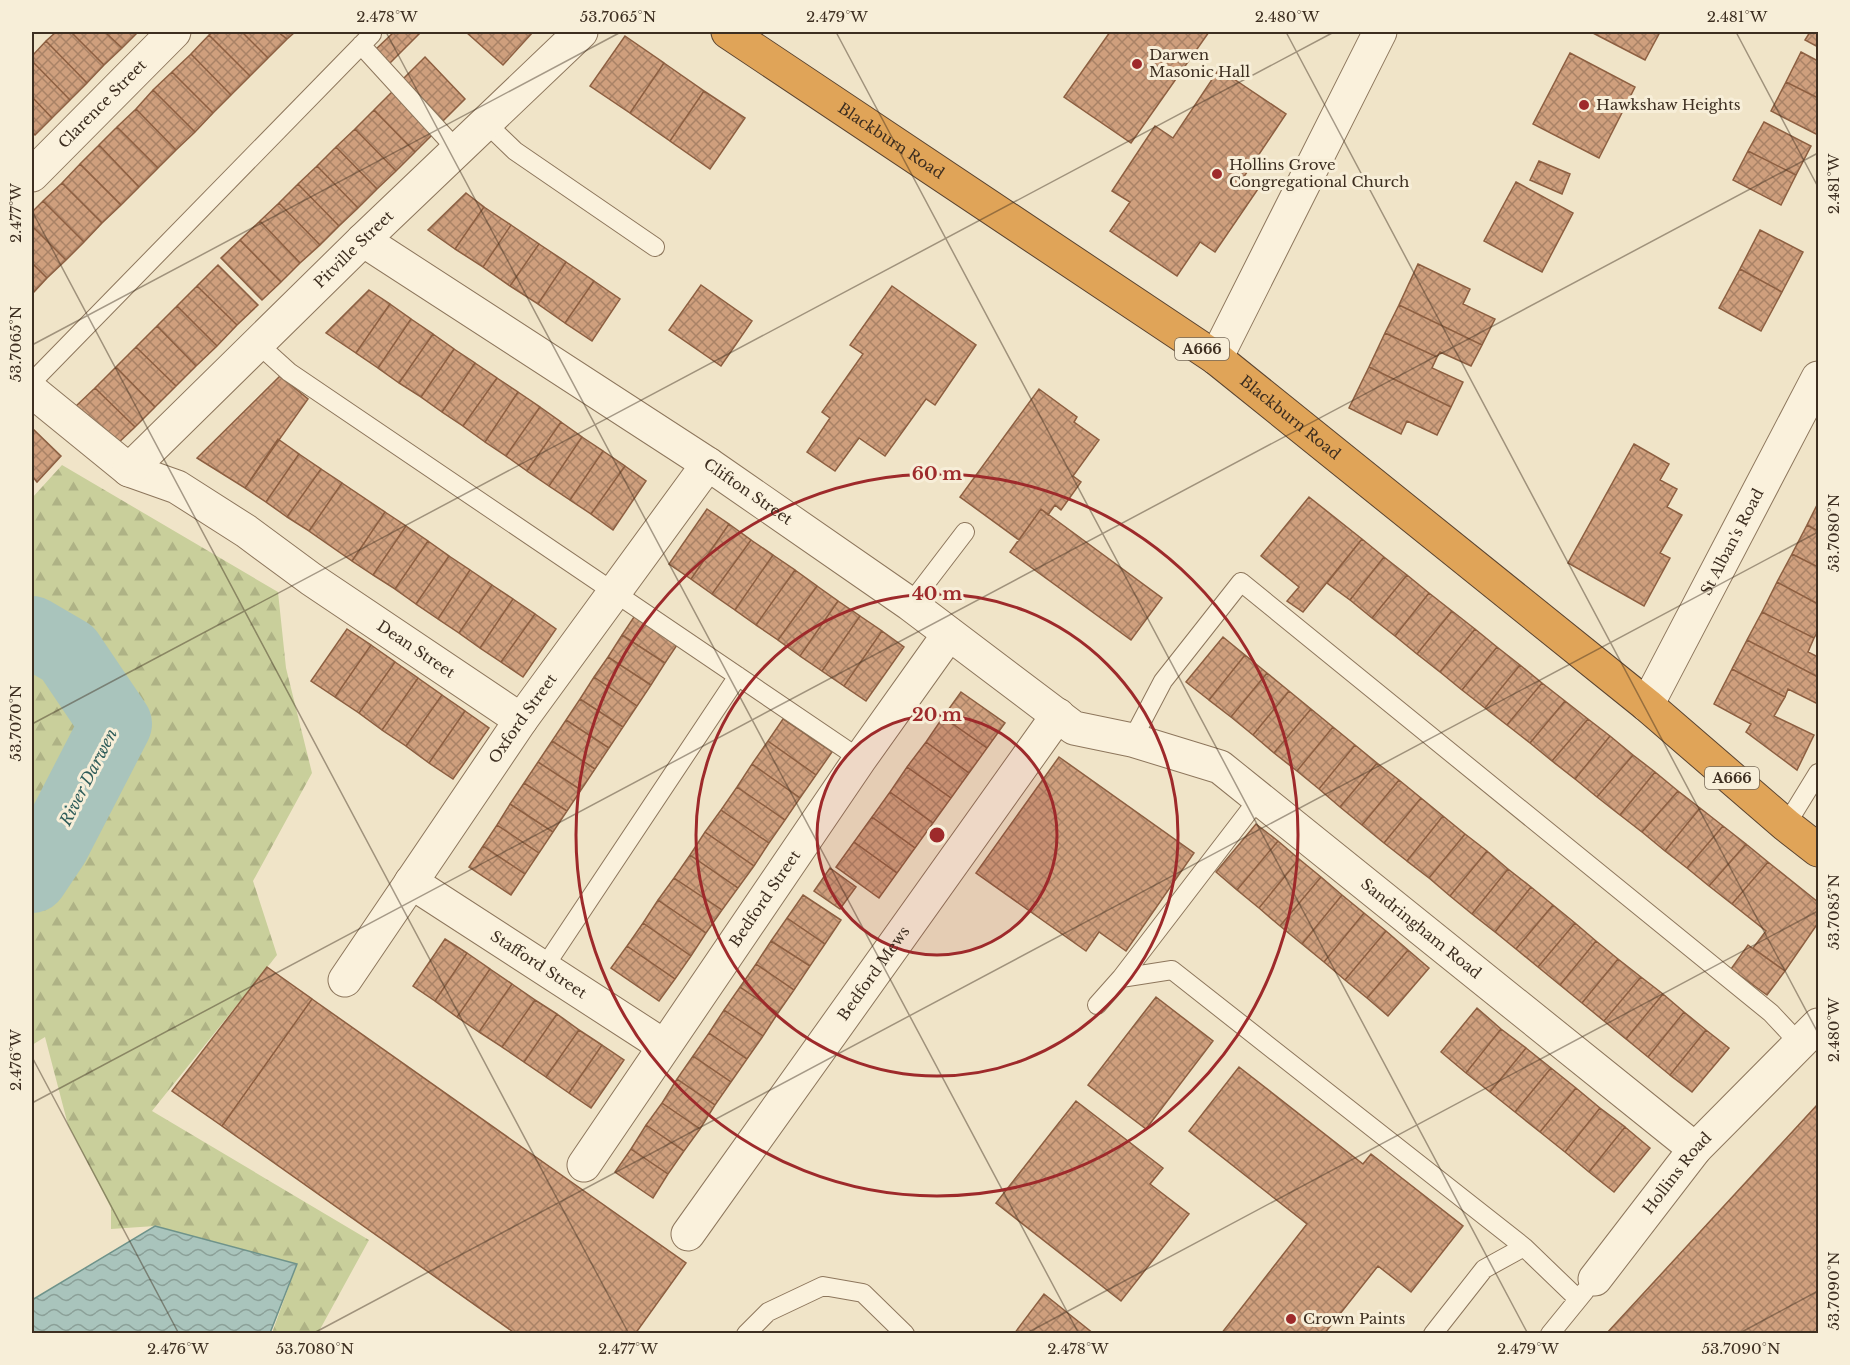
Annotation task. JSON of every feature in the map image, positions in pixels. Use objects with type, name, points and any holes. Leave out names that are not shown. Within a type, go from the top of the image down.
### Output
[{"type":"highway","name":"Blackburn Road","points":[[728,32],[1216,358],[1647,705],[1818,850]]},
{"type":"street","name":"Clarence Street","points":[[32,175],[174,32]]},
{"type":"street","name":"Pitville Street","points":[[129,470],[363,240],[581,32]]},
{"type":"street","points":[[1216,358],[1380,32]]},
{"type":"street","name":"Clifton Street","points":[[363,240],[708,464],[910,604],[1074,728],[1132,740]]},
{"type":"street","name":"St Alban's Road","points":[[1647,705],[1817,382]]},
{"type":"street","points":[[32,391],[129,470]]},
{"type":"street","name":"Oxford Street","points":[[345,980],[521,720],[708,464]]},
{"type":"street","name":"Dean Street","points":[[129,470],[177,487],[246,531],[311,579],[521,720]]},
{"type":"street","name":"Bedford Street","points":[[584,1165],[860,759],[949,634]]},
{"type":"street","name":"Bedford Mews","points":[[688,1234],[1058,715]]},
{"type":"street","name":"Sandringham Road","points":[[1132,740],[1220,767],[1695,1149]]},
{"type":"street","name":"Stafford Street","points":[[411,882],[663,1046]]},
{"type":"street","name":"Hollins Road","points":[[1586,1289],[1695,1149],[1809,1034]]},
{"type":"lane","points":[[32,382],[365,38],[458,150]]},
{"type":"lane","points":[[486,123],[515,151],[656,247]]},
{"type":"lane","points":[[258,344],[289,372],[860,759]]},
{"type":"lane","points":[[910,604],[965,532]]},
{"type":"lane","points":[[1132,740],[1163,681],[1241,582],[1771,1013],[1809,1034]]},
{"type":"lane","points":[[543,969],[738,676]]},
{"type":"lane","points":[[1786,825],[1818,773]]},
{"type":"lane","points":[[1097,1005],[1121,978],[1259,798]]},
{"type":"lane","points":[[1121,978],[1172,970],[1524,1247],[1586,1289]]},
{"type":"lane","points":[[1433,1334],[1484,1269],[1524,1247]]},
{"type":"lane","points":[[747,1334],[768,1312],[823,1286],[863,1293],[905,1334]]},
{"type":"lane","name":"Hollins Road","points":[[1550,1334],[1586,1289]]},
{"type":"green space","points":[[62,465],[278,592],[286,668],[312,773],[253,881],[277,955],[152,1111],[369,1240],[318,1333],[272,1333],[297,1264],[155,1226],[111,1229],[111,1208],[68,1125],[45,1037],[32,1045],[32,907],[67,853],[126,723],[75,646],[32,618],[32,498]]},
{"type":"green space","points":[[32,645],[61,660],[102,726],[32,855]]},
{"type":"water","points":[[155,1226],[297,1264],[270,1333],[32,1333],[32,1300]]},
{"type":"building","points":[[56,32],[71,32],[104,65],[87,83],[46,41]]},
{"type":"building","points":[[71,32],[105,32],[122,48],[104,65]]},
{"type":"building","points":[[105,32],[138,32],[122,48]]},
{"type":"building","points":[[213,32],[242,32],[268,58],[250,76],[209,35]]},
{"type":"building","points":[[242,32],[278,32],[287,39],[268,58]]},
{"type":"building","points":[[278,32],[295,32],[287,39]]},
{"type":"building","points":[[394,32],[421,32],[389,64],[375,50]]},
{"type":"building","points":[[466,32],[533,32],[503,65]]},
{"type":"building","name":"Darwen Masonic Hall","points":[[1110,32],[1209,32],[1131,143],[1064,97]]},
{"type":"building","points":[[1591,32],[1660,32],[1645,60]]},
{"type":"building","points":[[1810,32],[1818,32],[1818,47],[1805,40]]},
{"type":"building","points":[[209,35],[250,76],[231,95],[191,54]]},
{"type":"building","points":[[625,36],[664,63],[630,113],[590,86]]},
{"type":"building","points":[[46,41],[87,83],[70,100],[32,61],[32,56]]},
{"type":"building","points":[[1801,52],[1818,61],[1818,98],[1786,82]]},
{"type":"building","name":"Hawkshaw Heights","points":[[1570,53],[1635,87],[1599,158],[1533,124]]},
{"type":"building","points":[[191,54],[231,95],[213,113],[172,72]]},
{"type":"building","points":[[425,57],[465,99],[443,121],[403,79]]},
{"type":"building","points":[[32,61],[70,100],[52,118],[32,97]]},
{"type":"building","points":[[664,63],[704,91],[670,141],[630,113]]},
{"type":"building","points":[[1219,69],[1286,114],[1243,178],[1258,189],[1215,252],[1200,242],[1177,276],[1110,231],[1130,202],[1112,191],[1155,126],[1173,138]]},
{"type":"building","points":[[172,72],[213,113],[195,132],[153,90]]},
{"type":"building","points":[[1786,82],[1818,98],[1818,135],[1771,111]]},
{"type":"building","points":[[153,90],[195,132],[176,150],[136,109]]},
{"type":"building","points":[[393,91],[434,133],[415,152],[374,110]]},
{"type":"building","points":[[704,91],[745,118],[710,169],[670,141]]},
{"type":"building","points":[[32,97],[52,118],[35,135],[32,132]]},
{"type":"building","points":[[136,109],[176,150],[158,168],[117,127]]},
{"type":"building","points":[[374,110],[415,152],[396,171],[355,129]]},
{"type":"building","points":[[1764,122],[1811,146],[1796,175],[1748,151]]},
{"type":"building","points":[[117,127],[158,168],[139,187],[99,145]]},
{"type":"building","points":[[355,129],[396,171],[377,189],[336,147]]},
{"type":"building","points":[[99,145],[139,187],[121,205],[80,164]]},
{"type":"building","points":[[336,147],[377,189],[358,208],[317,166]]},
{"type":"building","points":[[1748,151],[1796,175],[1781,205],[1733,180]]},
{"type":"building","points":[[1539,161],[1570,174],[1562,194],[1530,180]]},
{"type":"building","points":[[80,164],[121,205],[102,223],[62,183]]},
{"type":"building","points":[[317,166],[358,208],[339,226],[298,184]]},
{"type":"building","points":[[1516,182],[1573,213],[1542,272],[1484,241]]},
{"type":"building","points":[[62,183],[102,223],[84,242],[43,201]]},
{"type":"building","points":[[298,184],[339,226],[320,245],[279,203]]},
{"type":"building","points":[[466,193],[484,207],[455,249],[428,230]]},
{"type":"building","points":[[43,201],[84,242],[66,260],[32,226],[32,212]]},
{"type":"building","points":[[279,203],[320,245],[300,263],[260,221]]},
{"type":"building","points":[[484,207],[511,225],[483,267],[455,249]]},
{"type":"building","points":[[260,221],[300,263],[281,282],[240,240]]},
{"type":"building","points":[[511,225],[539,244],[510,286],[483,267]]},
{"type":"building","points":[[32,226],[66,260],[47,278],[32,263]]},
{"type":"building","points":[[1760,230],[1803,252],[1782,292],[1740,269]]},
{"type":"building","points":[[240,240],[281,282],[262,300],[221,258]]},
{"type":"building","points":[[539,244],[566,262],[538,304],[510,286]]},
{"type":"building","points":[[566,262],[594,281],[565,323],[538,304]]},
{"type":"building","points":[[32,263],[47,278],[32,294]]},
{"type":"building","points":[[1418,264],[1470,289],[1463,304],[1495,319],[1482,345],[1399,305]]},
{"type":"building","points":[[218,265],[258,305],[237,325],[197,286]]},
{"type":"building","points":[[1740,269],[1782,292],[1761,331],[1719,308]]},
{"type":"building","points":[[594,281],[620,299],[592,341],[565,323]]},
{"type":"building","points":[[701,285],[752,321],[721,366],[669,330]]},
{"type":"building","points":[[197,286],[237,325],[217,346],[177,306]]},
{"type":"building","points":[[892,286],[976,345],[935,405],[926,399],[885,456],[859,438],[835,471],[807,452],[830,418],[822,412],[863,354],[850,345]]},
{"type":"building","points":[[369,290],[390,304],[356,353],[326,333]]},
{"type":"building","points":[[390,304],[411,319],[378,368],[356,353]]},
{"type":"building","points":[[1399,305],[1482,345],[1471,366],[1440,352],[1437,357],[1385,333]]},
{"type":"building","points":[[177,306],[217,346],[196,366],[157,326]]},
{"type":"building","points":[[411,319],[433,334],[399,383],[378,368]]},
{"type":"building","points":[[157,326],[196,366],[176,386],[136,347]]},
{"type":"building","points":[[1385,333],[1437,357],[1432,368],[1463,382],[1451,407],[1369,367]]},
{"type":"building","points":[[433,334],[454,349],[421,397],[399,383]]},
{"type":"building","points":[[136,347],[176,386],[155,407],[116,367]]},
{"type":"building","points":[[454,349],[475,363],[442,412],[421,397]]},
{"type":"building","points":[[475,363],[497,378],[463,426],[442,412]]},
{"type":"building","points":[[116,367],[155,407],[135,427],[95,388]]},
{"type":"building","points":[[1369,367],[1451,407],[1437,435],[1407,421],[1401,434],[1349,408]]},
{"type":"building","points":[[280,376],[308,399],[245,488],[197,458]]},
{"type":"building","points":[[497,378],[518,392],[485,442],[463,426]]},
{"type":"building","points":[[95,388],[135,427],[114,447],[75,407]]},
{"type":"building","points":[[1039,389],[1077,417],[1074,422],[1099,440],[1073,476],[1081,482],[1061,510],[1055,505],[1048,515],[1041,509],[1019,540],[960,497]]},
{"type":"building","points":[[518,392],[540,407],[506,456],[485,442]]},
{"type":"building","points":[[540,407],[561,422],[527,471],[506,456]]},
{"type":"building","points":[[561,422],[582,437],[549,486],[527,471]]},
{"type":"building","points":[[32,428],[61,456],[37,482],[32,476]]},
{"type":"building","points":[[582,437],[603,451],[570,500],[549,486]]},
{"type":"building","points":[[278,439],[299,454],[266,502],[245,488]]},
{"type":"building","points":[[1634,444],[1669,464],[1660,480],[1677,489],[1667,507],[1682,515],[1660,553],[1670,558],[1644,606],[1568,563]]},
{"type":"building","points":[[603,451],[625,466],[591,514],[570,500]]},
{"type":"building","points":[[299,454],[321,469],[287,517],[266,502]]},
{"type":"building","points":[[625,466],[646,481],[613,530],[591,514]]},
{"type":"building","points":[[321,469],[342,483],[309,531],[287,517]]},
{"type":"building","points":[[342,483],[385,512],[352,561],[309,531]]},
{"type":"building","points":[[1309,497],[1362,539],[1303,612],[1287,601],[1299,587],[1261,556]]},
{"type":"building","points":[[1818,503],[1818,531],[1807,525]]},
{"type":"building","points":[[707,509],[729,524],[691,579],[669,564]]},
{"type":"building","points":[[1041,509],[1162,598],[1131,640],[1010,552]]},
{"type":"building","points":[[385,512],[406,526],[373,575],[352,561]]},
{"type":"building","points":[[729,524],[751,540],[712,594],[691,579]]},
{"type":"building","points":[[1807,525],[1818,531],[1818,567],[1792,554]]},
{"type":"building","points":[[406,526],[428,541],[395,589],[373,575]]},
{"type":"building","points":[[1362,539],[1384,557],[1350,600],[1327,583]]},
{"type":"building","points":[[751,540],[773,555],[735,610],[712,594]]},
{"type":"building","points":[[428,541],[449,556],[416,604],[395,589]]},
{"type":"building","points":[[1792,554],[1818,567],[1818,604],[1777,582]]},
{"type":"building","points":[[773,555],[795,570],[756,625],[735,610]]},
{"type":"building","points":[[449,556],[470,570],[438,619],[416,604]]},
{"type":"building","points":[[1384,557],[1407,575],[1372,618],[1350,600]]},
{"type":"building","points":[[470,570],[492,585],[459,633],[438,619]]},
{"type":"building","points":[[795,570],[817,586],[778,640],[756,625]]},
{"type":"building","points":[[1407,575],[1429,593],[1395,636],[1372,618]]},
{"type":"building","points":[[1777,582],[1818,604],[1818,631],[1814,638],[1762,612]]},
{"type":"building","points":[[492,585],[513,599],[480,648],[459,633]]},
{"type":"building","points":[[817,586],[838,601],[800,656],[778,640]]},
{"type":"building","points":[[1429,593],[1452,611],[1417,654],[1395,636]]},
{"type":"building","points":[[513,599],[535,614],[501,662],[480,648]]},
{"type":"building","points":[[838,601],[860,616],[822,671],[800,656]]},
{"type":"building","points":[[1452,611],[1475,629],[1440,672],[1417,654]]},
{"type":"building","points":[[1762,612],[1814,638],[1808,652],[1818,657],[1818,677],[1747,640]]},
{"type":"building","points":[[535,614],[556,629],[523,677],[501,662]]},
{"type":"building","points":[[636,614],[679,642],[665,663],[622,635]]},
{"type":"building","points":[[860,616],[882,631],[844,686],[822,671]]},
{"type":"building","points":[[347,629],[371,645],[335,697],[311,681]]},
{"type":"building","points":[[1475,629],[1497,647],[1462,690],[1440,672]]},
{"type":"building","points":[[882,631],[904,647],[866,701],[844,686]]},
{"type":"building","points":[[622,635],[665,663],[651,685],[608,657]]},
{"type":"building","points":[[1223,637],[1245,655],[1209,700],[1186,682]]},
{"type":"building","points":[[1747,640],[1818,677],[1818,704],[1788,689],[1785,697],[1732,669]]},
{"type":"building","points":[[371,645],[395,662],[359,713],[335,697]]},
{"type":"building","points":[[1497,647],[1520,665],[1485,708],[1462,690]]},
{"type":"building","points":[[1245,655],[1267,673],[1231,717],[1209,700]]},
{"type":"building","points":[[608,657],[651,685],[637,706],[594,677]]},
{"type":"building","points":[[395,662],[418,678],[382,730],[359,713]]},
{"type":"building","points":[[1520,665],[1542,683],[1507,725],[1485,708]]},
{"type":"building","points":[[1732,669],[1785,697],[1774,716],[1814,735],[1797,770],[1746,732],[1751,724],[1714,704]]},
{"type":"building","points":[[1267,673],[1289,691],[1253,735],[1231,717]]},
{"type":"building","points":[[594,677],[637,706],[623,727],[580,699]]},
{"type":"building","points":[[418,678],[442,695],[406,746],[382,730]]},
{"type":"building","points":[[1542,683],[1565,701],[1530,743],[1507,725]]},
{"type":"building","points":[[1289,691],[1311,709],[1274,753],[1253,735]]},
{"type":"building","points":[[961,692],[1005,723],[987,748],[943,717]]},
{"type":"building","points":[[442,695],[465,711],[429,763],[406,746]]},
{"type":"building","points":[[580,699],[623,727],[609,748],[566,720]]},
{"type":"building","points":[[1565,701],[1588,719],[1552,761],[1530,743]]},
{"type":"building","points":[[1311,709],[1333,727],[1297,771],[1274,753]]},
{"type":"building","points":[[465,711],[489,728],[453,779],[429,763]]},
{"type":"building","points":[[943,717],[987,748],[969,773],[926,742]]},
{"type":"building","points":[[783,719],[832,752],[816,775],[768,741]]},
{"type":"building","points":[[1588,719],[1610,736],[1575,779],[1552,761]]},
{"type":"building","points":[[566,720],[609,748],[595,769],[552,741]]},
{"type":"building","points":[[1333,727],[1355,745],[1319,789],[1297,771]]},
{"type":"building","points":[[1610,736],[1633,755],[1597,797],[1575,779]]},
{"type":"building","points":[[552,741],[595,769],[581,790],[538,762]]},
{"type":"building","points":[[768,741],[816,775],[800,798],[752,764]]},
{"type":"building","points":[[926,742],[969,773],[951,798],[907,767]]},
{"type":"building","points":[[1355,745],[1377,763],[1340,807],[1319,789]]},
{"type":"building","points":[[1633,755],[1655,772],[1620,815],[1597,797]]},
{"type":"building","points":[[1059,757],[1194,853],[1126,951],[1099,932],[1086,951],[976,873]]},
{"type":"building","points":[[538,762],[581,790],[567,811],[524,783]]},
{"type":"building","points":[[1377,763],[1399,780],[1362,825],[1340,807]]},
{"type":"building","points":[[752,764],[800,798],[785,820],[737,787]]},
{"type":"building","points":[[907,767],[951,798],[933,823],[890,792]]},
{"type":"building","points":[[1655,772],[1678,791],[1642,832],[1620,815]]},
{"type":"building","points":[[1399,780],[1421,798],[1384,843],[1362,825]]},
{"type":"building","points":[[524,783],[567,811],[553,832],[510,804]]},
{"type":"building","points":[[737,787],[785,820],[769,843],[721,810]]},
{"type":"building","points":[[1678,791],[1700,808],[1665,851],[1642,832]]},
{"type":"building","points":[[890,792],[933,823],[915,848],[872,817]]},
{"type":"building","points":[[1421,798],[1443,816],[1407,861],[1384,843]]},
{"type":"building","points":[[510,804],[553,832],[539,853],[497,825]]},
{"type":"building","points":[[1700,808],[1723,826],[1687,868],[1665,851]]},
{"type":"building","points":[[721,810],[769,843],[754,866],[705,832]]},
{"type":"building","points":[[1443,816],[1465,834],[1429,878],[1407,861]]},
{"type":"building","points":[[872,817],[915,848],[897,873],[854,842]]},
{"type":"building","points":[[1256,824],[1278,841],[1237,890],[1216,872]]},
{"type":"building","points":[[497,825],[539,853],[525,874],[483,846]]},
{"type":"building","points":[[1723,826],[1746,844],[1709,886],[1687,868]]},
{"type":"building","points":[[705,832],[754,866],[738,888],[690,855]]},
{"type":"building","points":[[1465,834],[1487,851],[1450,896],[1429,878]]},
{"type":"building","points":[[1278,841],[1299,859],[1259,908],[1237,890]]},
{"type":"building","points":[[854,842],[897,873],[879,898],[836,867]]},
{"type":"building","points":[[1746,844],[1768,862],[1732,904],[1709,886]]},
{"type":"building","points":[[483,846],[525,874],[511,895],[469,867]]},
{"type":"building","points":[[1487,851],[1508,869],[1472,914],[1450,896]]},
{"type":"building","points":[[690,855],[738,888],[722,910],[674,878]]},
{"type":"building","points":[[1299,859],[1321,877],[1280,926],[1259,908]]},
{"type":"building","points":[[1768,862],[1818,902],[1818,923],[1785,971],[1753,948],[1766,931],[1732,904]]},
{"type":"building","points":[[830,868],[856,887],[840,909],[814,891]]},
{"type":"building","points":[[1508,869],[1531,887],[1495,932],[1472,914]]},
{"type":"building","points":[[1321,877],[1342,895],[1302,944],[1280,926]]},
{"type":"building","points":[[674,878],[722,910],[706,933],[658,900]]},
{"type":"building","points":[[1531,887],[1553,905],[1516,949],[1495,932]]},
{"type":"building","points":[[803,895],[841,920],[825,944],[787,918]]},
{"type":"building","points":[[1342,895],[1364,913],[1324,962],[1302,944]]},
{"type":"building","points":[[658,900],[706,933],[691,956],[643,923]]},
{"type":"building","points":[[1553,905],[1575,923],[1538,967],[1516,949]]},
{"type":"building","points":[[1364,913],[1386,931],[1345,980],[1324,962]]},
{"type":"building","points":[[787,918],[825,944],[810,966],[771,941]]},
{"type":"building","points":[[643,923],[691,956],[675,979],[627,946]]},
{"type":"building","points":[[1575,923],[1596,941],[1560,985],[1538,967]]},
{"type":"building","points":[[1386,931],[1408,950],[1367,998],[1345,980]]},
{"type":"building","points":[[445,939],[467,953],[435,1001],[413,986]]},
{"type":"building","points":[[771,941],[810,966],[794,990],[756,964]]},
{"type":"building","points":[[1596,941],[1618,959],[1582,1003],[1560,985]]},
{"type":"building","points":[[1748,945],[1785,971],[1767,995],[1731,969]]},
{"type":"building","points":[[627,946],[675,979],[659,1001],[611,968]]},
{"type":"building","points":[[1408,950],[1429,968],[1388,1016],[1367,998]]},
{"type":"building","points":[[467,953],[490,969],[457,1017],[435,1001]]},
{"type":"building","points":[[1618,959],[1641,977],[1604,1021],[1582,1003]]},
{"type":"building","points":[[756,964],[794,990],[778,1013],[740,987]]},
{"type":"building","points":[[267,967],[312,999],[222,1126],[172,1091]]},
{"type":"building","points":[[490,969],[512,984],[479,1032],[457,1017]]},
{"type":"building","points":[[1641,977],[1663,994],[1626,1039],[1604,1021]]},
{"type":"building","points":[[512,984],[535,1000],[502,1047],[479,1032]]},
{"type":"building","points":[[740,987],[778,1013],[763,1036],[724,1010]]},
{"type":"building","points":[[1663,994],[1684,1012],[1648,1057],[1626,1039]]},
{"type":"building","points":[[1156,997],[1213,1041],[1146,1129],[1088,1085]]},
{"type":"building","points":[[312,999],[686,1263],[635,1334],[516,1334],[222,1126]]},
{"type":"building","points":[[535,1000],[557,1014],[524,1062],[502,1047]]},
{"type":"building","points":[[1477,1008],[1501,1029],[1466,1073],[1441,1052]]},
{"type":"building","points":[[724,1010],[763,1036],[747,1059],[709,1033]]},
{"type":"building","points":[[1684,1012],[1706,1030],[1670,1075],[1648,1057]]},
{"type":"building","points":[[557,1014],[579,1030],[546,1077],[524,1062]]},
{"type":"building","points":[[1501,1029],[1526,1048],[1490,1092],[1466,1073]]},
{"type":"building","points":[[579,1030],[602,1045],[569,1093],[546,1077]]},
{"type":"building","points":[[1706,1030],[1729,1048],[1692,1092],[1670,1075]]},
{"type":"building","points":[[709,1033],[747,1059],[731,1082],[693,1056]]},
{"type":"building","points":[[602,1045],[624,1060],[591,1108],[569,1093]]},
{"type":"building","points":[[1526,1048],[1551,1068],[1515,1112],[1490,1092]]},
{"type":"building","points":[[693,1056],[731,1082],[715,1105],[677,1079]]},
{"type":"building","points":[[1239,1067],[1363,1164],[1371,1154],[1463,1226],[1411,1292],[1378,1266],[1324,1334],[1221,1334],[1307,1224],[1189,1131]]},
{"type":"building","points":[[1551,1068],[1576,1088],[1540,1132],[1515,1112]]},
{"type":"building","points":[[677,1079],[715,1105],[700,1129],[662,1103]]},
{"type":"building","points":[[1576,1088],[1600,1108],[1565,1152],[1540,1132]]},
{"type":"building","points":[[1076,1101],[1163,1168],[1150,1184],[1189,1214],[1121,1301],[996,1203]]},
{"type":"building","points":[[662,1103],[700,1129],[684,1151],[646,1125]]},
{"type":"building","points":[[1818,1104],[1818,1334],[1606,1334]]},
{"type":"building","points":[[1600,1108],[1625,1127],[1589,1172],[1565,1152]]},
{"type":"building","points":[[646,1125],[684,1151],[668,1174],[631,1149]]},
{"type":"building","points":[[1625,1127],[1650,1148],[1614,1192],[1589,1172]]},
{"type":"building","points":[[631,1149],[668,1174],[653,1198],[615,1172]]},
{"type":"building","points":[[1044,1294],[1094,1334],[1014,1334]]},
{"type":"waterway","name":"River Darwen","points":[[32,632],[68,653],[116,724],[54,844],[32,877]]},
{"type":"place","name":"Darwen Masonic Hall","points":[[1137,64]]},
{"type":"place","name":"Hawkshaw Heights","points":[[1584,105]]},
{"type":"place","name":"Hollins Grove Congregational Church","points":[[1217,174]]},
{"type":"place","name":"Crown Paints","points":[[1291,1319]]}]
